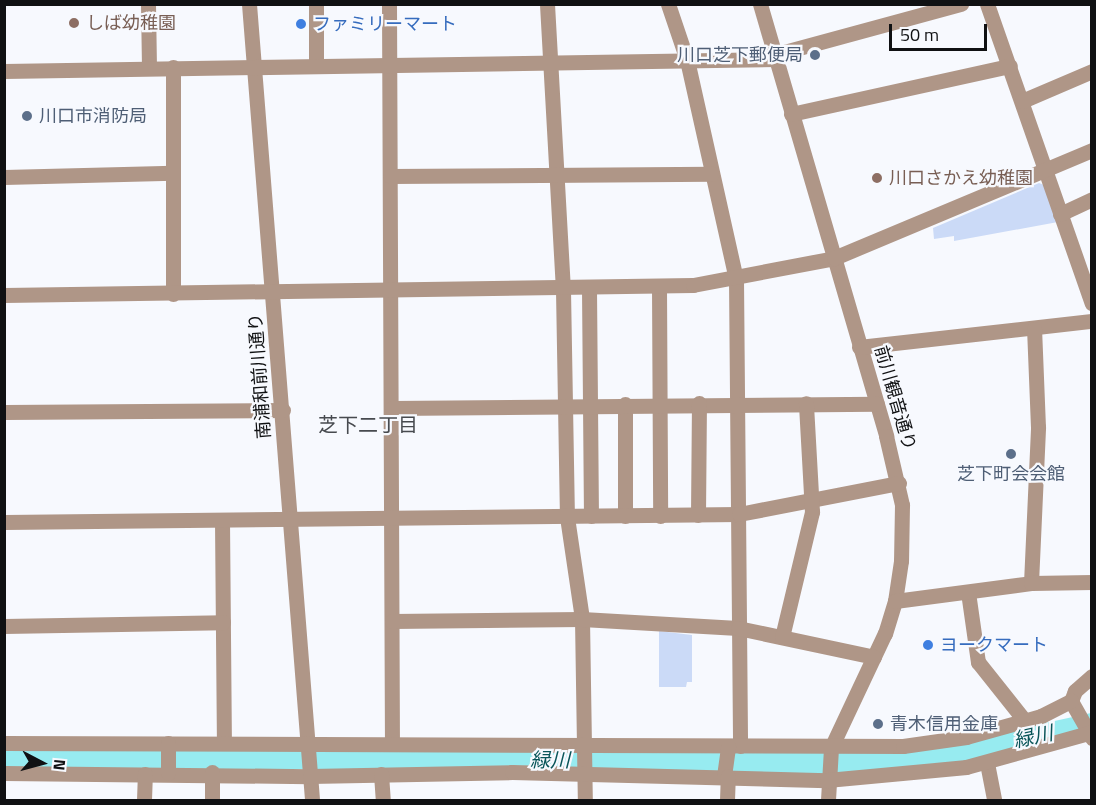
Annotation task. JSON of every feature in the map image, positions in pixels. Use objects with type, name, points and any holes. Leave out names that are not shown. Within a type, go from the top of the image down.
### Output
[{"type":"street","points":[[148,4],[149,68]]},
{"type":"street","name":"南浦和前川通り","points":[[249,4],[310,772]]},
{"type":"street","points":[[316,4],[316,65]]},
{"type":"street","points":[[389,4],[392,742]]},
{"type":"street","points":[[547,4],[563,290],[567,517],[582,619],[585,801]]},
{"type":"street","points":[[668,4],[687,60],[736,279],[738,628],[734,746],[726,776],[727,801]]},
{"type":"street","points":[[4,71],[774,57],[961,4]]},
{"type":"street","points":[[987,4],[1092,303]]},
{"type":"street","name":"前川観音通り","points":[[764,6],[774,57],[899,483],[903,534],[895,601],[874,657],[830,751],[827,776],[828,801]]},
{"type":"street","points":[[791,114],[1010,66]]},
{"type":"street","points":[[173,68],[173,294]]},
{"type":"street","points":[[1022,101],[1092,71]]},
{"type":"street","points":[[4,295],[563,290],[659,287],[736,279],[834,258],[1092,150]]},
{"type":"street","points":[[4,177],[173,173]]},
{"type":"street","points":[[390,176],[712,174]]},
{"type":"street","points":[[1060,214],[1092,199]]},
{"type":"street","points":[[659,287],[660,516]]},
{"type":"street","points":[[589,289],[591,516]]},
{"type":"street","points":[[859,347],[1092,321]]},
{"type":"street","points":[[1031,584],[1038,427],[1034,328]]},
{"type":"street","points":[[392,408],[660,403],[877,404]]},
{"type":"street","points":[[698,515],[699,403]]},
{"type":"street","points":[[782,637],[812,512],[806,403]]},
{"type":"street","points":[[625,404],[625,516]]},
{"type":"street","points":[[4,412],[283,410]]},
{"type":"street","points":[[4,522],[291,521],[739,514],[899,483]]},
{"type":"street","points":[[222,521],[224,743]]},
{"type":"street","points":[[895,601],[1031,584],[1092,582]]},
{"type":"street","points":[[968,592],[978,662],[1025,721]]},
{"type":"street","points":[[392,621],[582,619],[738,628],[874,657]]},
{"type":"street","points":[[4,626],[223,622]]},
{"type":"street","points":[[4,743],[392,742],[734,746],[830,751],[903,746],[966,737],[1025,721],[1071,701],[1087,680]]},
{"type":"street","points":[[4,773],[584,773],[726,776],[920,774],[987,763],[1087,730],[1071,701]]},
{"type":"street","points":[[168,743],[168,773]]},
{"type":"street","points":[[987,763],[994,801]]},
{"type":"street","points":[[212,772],[212,801]]},
{"type":"street","points":[[310,772],[312,801]]},
{"type":"street","points":[[144,801],[145,774]]},
{"type":"street","points":[[381,774],[383,801]]},
{"type":"shaded area","points":[[1039,183],[1044,185],[1058,222],[954,241],[954,236],[934,239],[933,228]]},
{"type":"shaded area","points":[[659,631],[692,635],[692,682],[687,682],[686,687],[659,687]]},
{"type":"waterway","name":"緑川","points":[[4,758],[555,758],[838,764],[928,760],[1092,724]]},
{"type":"place","name":"しば幼稚園","points":[[74,23]]},
{"type":"place","name":"ファミリーマート","points":[[301,24]]},
{"type":"place","name":"川口芝下郵便局","points":[[815,55]]},
{"type":"place","name":"川口市消防局","points":[[27,116]]},
{"type":"place","name":"川口さかえ幼稚園","points":[[877,178]]},
{"type":"place","name":"芝下町会会館","points":[[1011,454]]},
{"type":"place","name":"ヨークマート","points":[[928,645]]},
{"type":"place","name":"青木信用金庫","points":[[878,724]]},
{"type":"district","name":"芝下二丁目","points":[[368,424]]}]
